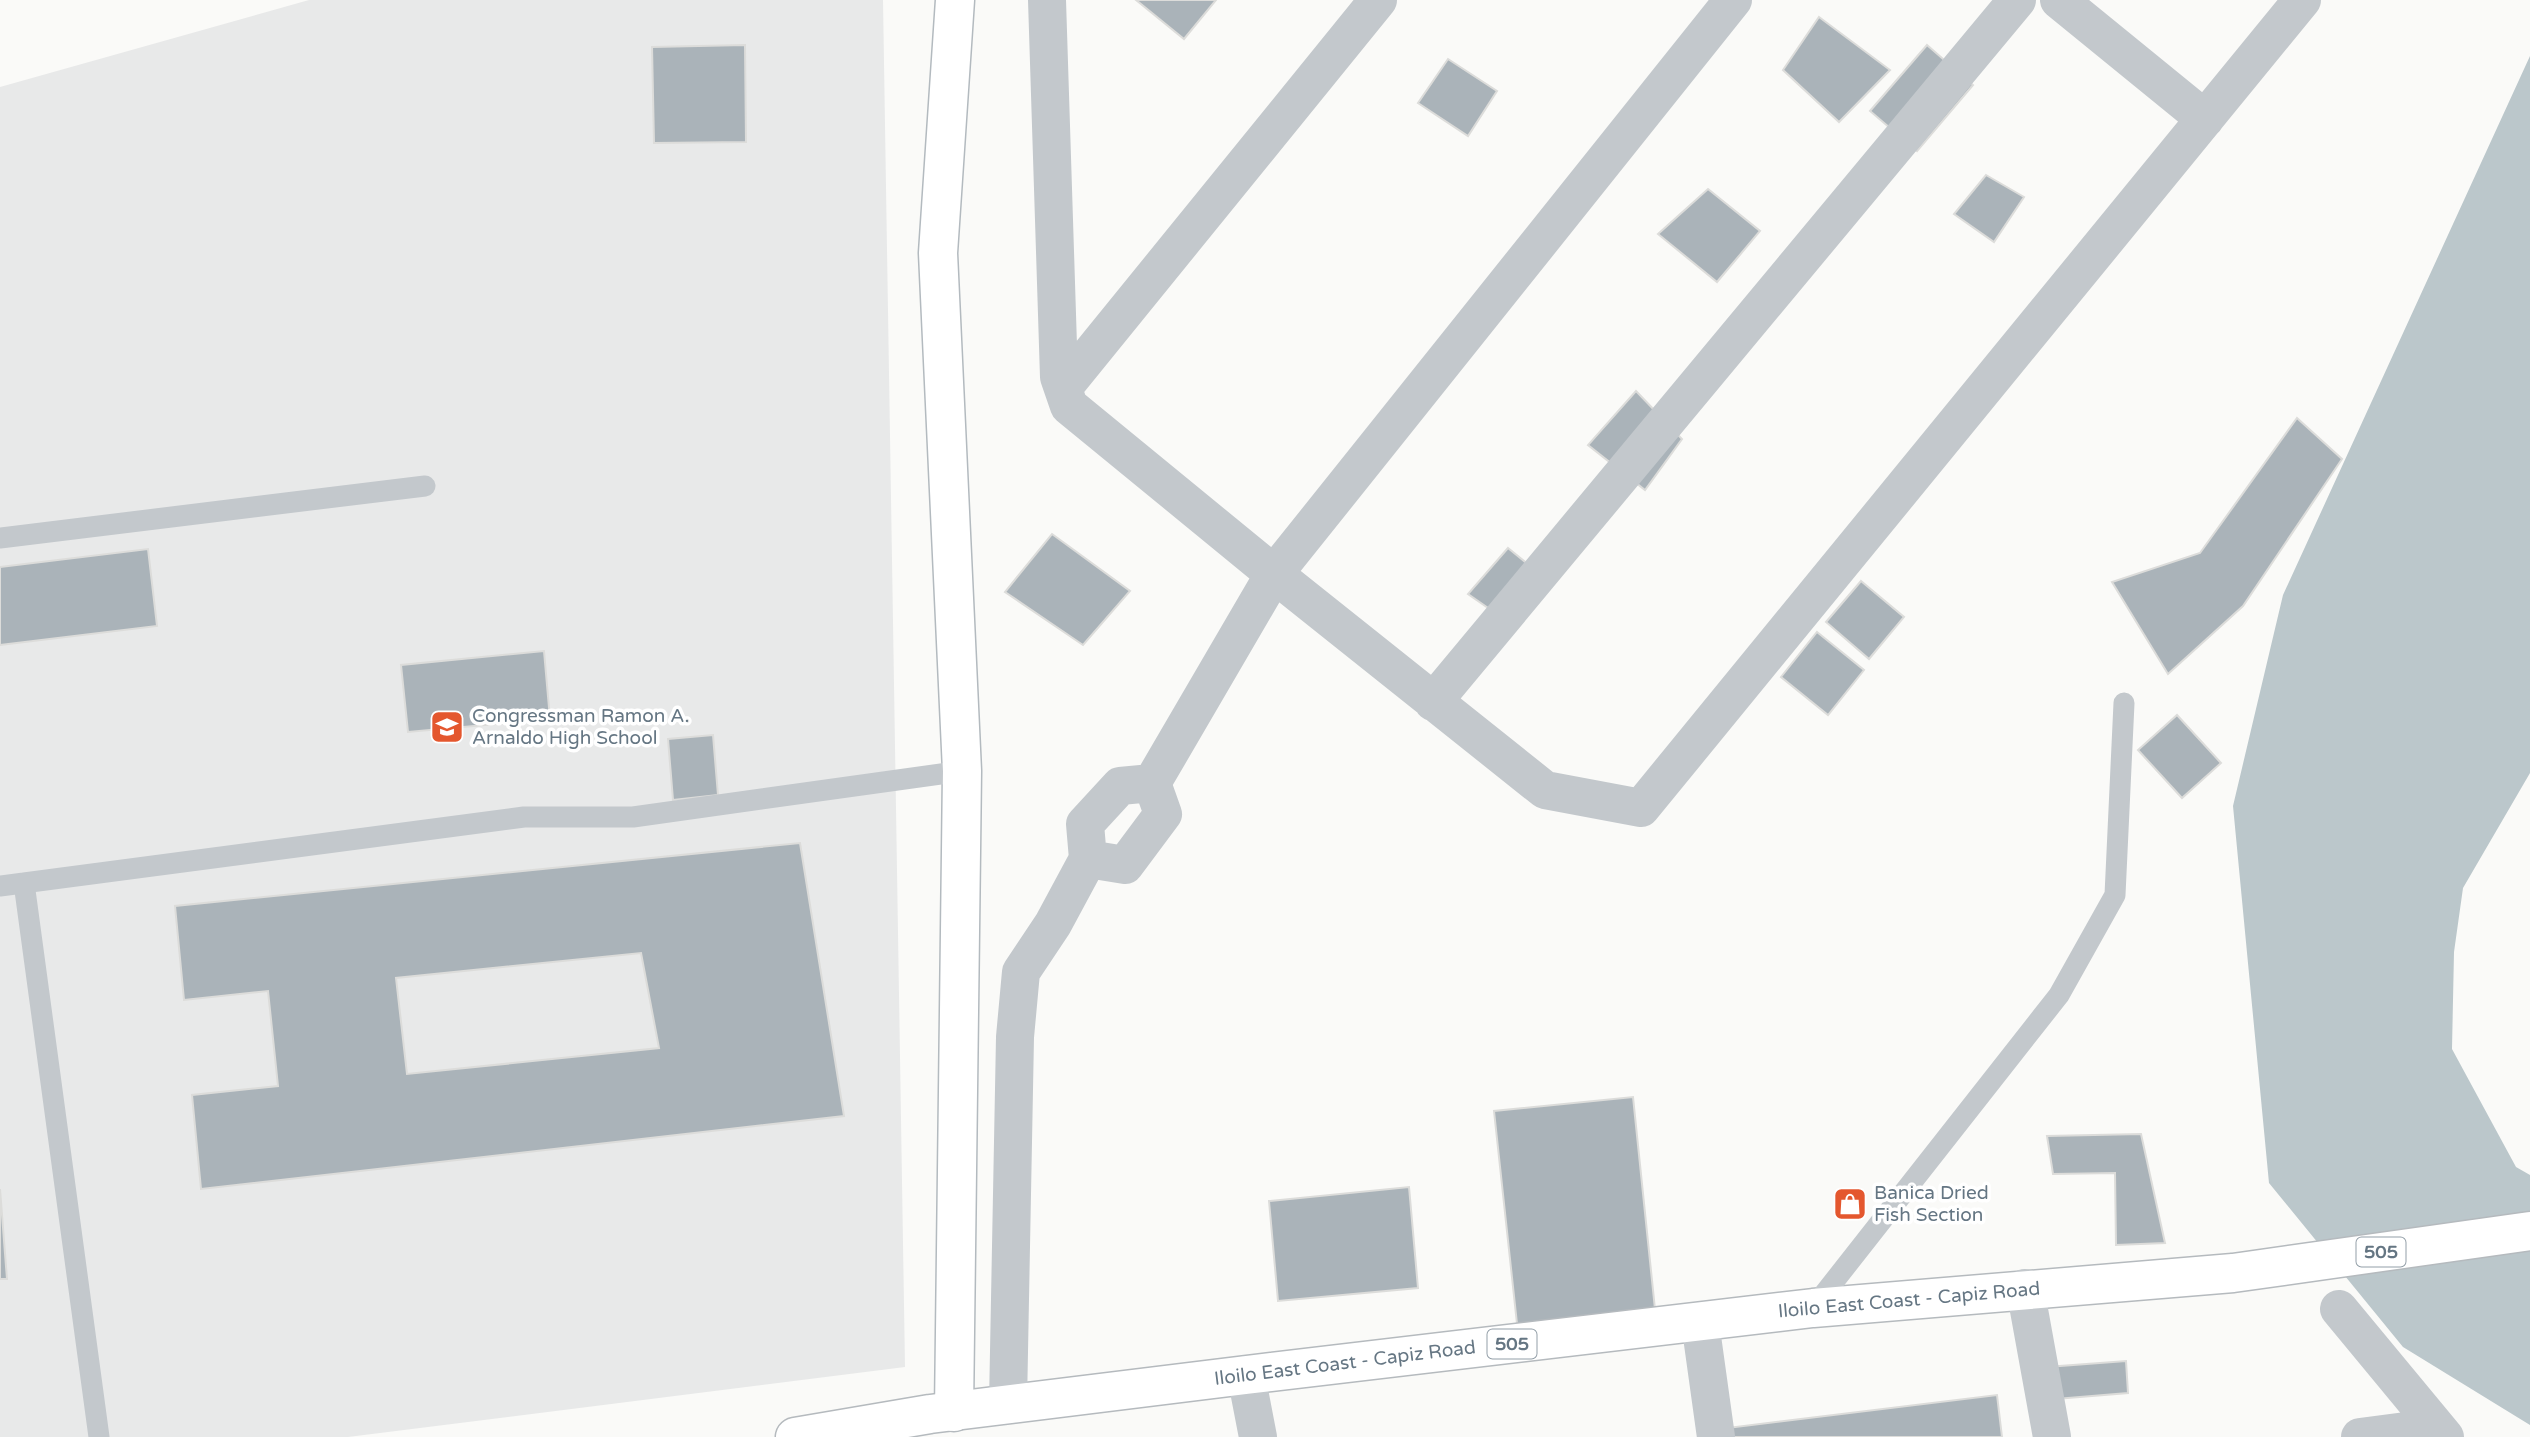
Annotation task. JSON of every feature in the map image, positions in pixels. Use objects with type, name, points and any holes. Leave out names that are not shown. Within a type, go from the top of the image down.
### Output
[{"type":"main road","points":[[939,1421],[962,771],[938,253],[955,0]]},
{"type":"main road","name":"Iloilo East Coast - Capiz Road","points":[[795,1437],[939,1421],[1008,1404],[1245,1375],[1813,1308],[2025,1288],[2232,1273],[2530,1231]]},
{"type":"street","points":[[1047,0],[1059,377],[1069,406],[1545,790],[1642,808],[2302,0]]},
{"type":"street","points":[[1063,388],[1378,0]]},
{"type":"street","points":[[1088,859],[1125,865],[1163,814],[1152,783],[1274,574],[1733,0]]},
{"type":"street","points":[[1433,702],[2017,0]]},
{"type":"street","points":[[2059,0],[2205,119]]},
{"type":"street","points":[[1008,1404],[1015,1037],[1021,972],[1053,925],[1088,859],[1085,824],[1120,786],[1152,783]]},
{"type":"street","points":[[2025,1288],[2052,1437]]},
{"type":"street","points":[[2340,1309],[2440,1432]]},
{"type":"street","points":[[1700,1322],[1716,1437]]},
{"type":"street","points":[[1245,1375],[1258,1437]]},
{"type":"street","points":[[2360,1437],[2440,1432]]},
{"type":"lane","points":[[0,538],[425,486]]},
{"type":"lane","points":[[1813,1308],[2059,995],[2115,895],[2124,703]]},
{"type":"lane","points":[[0,886],[524,817],[634,817],[962,771]]},
{"type":"lane","points":[[24,883],[99,1437]]},
{"type":"shaded area","name":"Congressman Ramon A. Arnaldo High School","points":[[309,0],[883,0],[905,1367],[348,1437],[0,1437],[0,87]]},
{"type":"shaded area","points":[[2530,56],[2530,773],[2463,888],[2454,952],[2452,1049],[2516,1167],[2530,1175],[2530,1425],[2403,1347],[2269,1183],[2233,806],[2283,595]]},
{"type":"building","points":[[1136,0],[1216,0],[1184,39]]},
{"type":"building","points":[[1819,17],[1890,70],[1839,122],[1783,70]]},
{"type":"building","points":[[745,45],[746,142],[654,143],[652,47]]},
{"type":"building","points":[[1927,45],[1973,85],[1917,151],[1870,111]]},
{"type":"building","points":[[1448,59],[1497,91],[1468,136],[1418,103]]},
{"type":"building","points":[[1986,175],[2024,197],[1994,242],[1954,214]]},
{"type":"building","points":[[1708,189],[1760,231],[1717,282],[1658,234]]},
{"type":"building","points":[[1636,391],[1682,439],[1645,490],[1588,445]]},
{"type":"building","points":[[2297,418],[2342,459],[2243,606],[2168,674],[2112,582],[2200,553]]},
{"type":"building","points":[[1052,534],[1130,591],[1083,645],[1005,592]]},
{"type":"building","points":[[1508,548],[1551,583],[1514,626],[1468,594]]},
{"type":"building","points":[[148,549],[157,626],[0,645],[0,567]]},
{"type":"building","points":[[1861,581],[1904,617],[1869,659],[1826,622]]},
{"type":"building","points":[[1817,632],[1864,670],[1828,715],[1781,677]]},
{"type":"building","points":[[544,651],[550,719],[408,732],[401,665]]},
{"type":"building","points":[[2177,715],[2221,763],[2182,798],[2138,750]]},
{"type":"building","points":[[713,735],[718,795],[673,800],[668,739]]},
{"type":"building","points":[[800,843],[844,1116],[201,1189],[192,1095],[278,1086],[268,991],[184,1000],[175,906]],"holes":[[[641,953],[659,1048],[407,1074],[396,978]]]},
{"type":"building","points":[[1633,1097],[1656,1319],[1518,1333],[1494,1111]]},
{"type":"building","points":[[2141,1134],[2165,1243],[2116,1245],[2115,1173],[2053,1174],[2047,1136]]},
{"type":"building","points":[[1409,1187],[1418,1288],[1278,1301],[1269,1201]]},
{"type":"building","points":[[0,1189],[7,1279],[0,1279]]},
{"type":"building","points":[[2126,1361],[2128,1393],[2056,1399],[2047,1367]]},
{"type":"building","points":[[1997,1395],[2002,1437],[1728,1437],[1727,1428]]},
{"type":"place","name":"Congressman Ramon A. Arnaldo High School","points":[[447,727]]},
{"type":"place","name":"Banica Dried Fish Section","points":[[1850,1204]]}]
